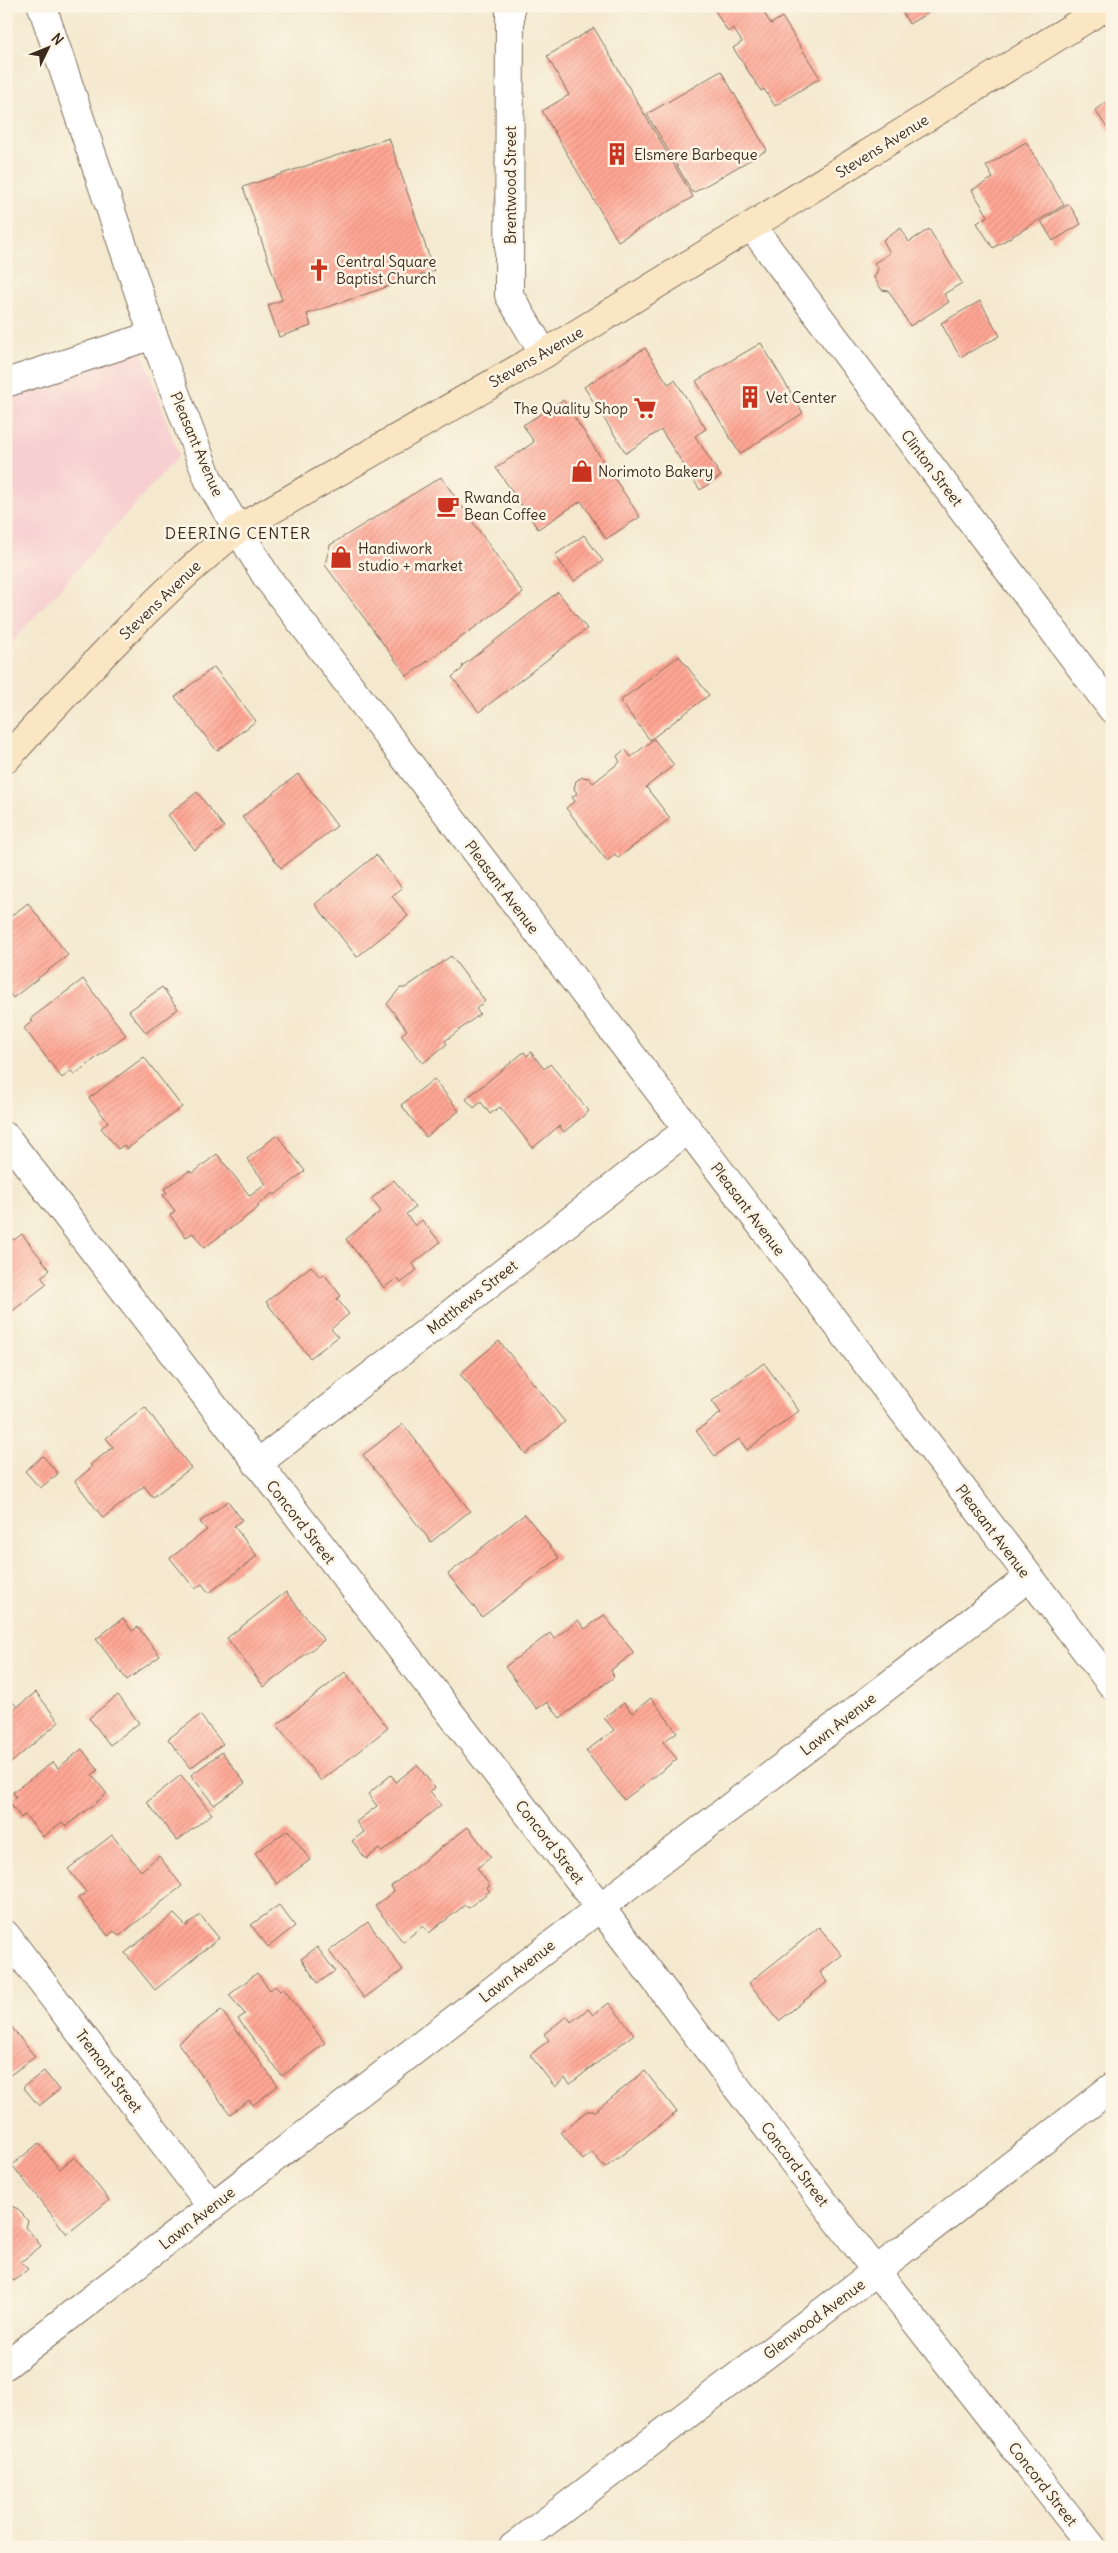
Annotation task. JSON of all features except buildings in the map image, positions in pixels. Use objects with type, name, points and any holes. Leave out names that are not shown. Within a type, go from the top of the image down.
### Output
[{"type":"main road","name":"Stevens Avenue","points":[[6,759],[126,633],[207,554],[238,529],[544,354],[1107,6]]},
{"type":"street","name":"Pleasant Avenue","points":[[42,6],[153,334],[209,481],[266,576],[1112,1685]]},
{"type":"street","name":"Brentwood Street","points":[[510,6],[510,295],[544,354]]},
{"type":"street","name":"Clinton Street","points":[[752,227],[1112,709]]},
{"type":"street","points":[[6,383],[153,334]]},
{"type":"street","name":"Matthews Street","points":[[257,1464],[687,1130]]},
{"type":"street","name":"Concord Street","points":[[6,1137],[600,1907],[876,2271],[1092,2547]]},
{"type":"street","name":"Lawn Avenue","points":[[6,2365],[1029,1577]]},
{"type":"street","name":"Tremont Street","points":[[6,1936],[212,2207]]},
{"type":"street","name":"Glenwood Avenue","points":[[513,2547],[876,2271],[1112,2088]]},
{"type":"shaded area","points":[[139,344],[179,455],[6,649],[6,392]]},
{"type":"place","name":"Elsmere Barbeque","points":[[617,154]]},
{"type":"place","name":"Central Square Baptist Church","points":[[319,270]]},
{"type":"place","name":"Vet Center","points":[[750,397]]},
{"type":"place","name":"The Quality Shop","points":[[645,408]]},
{"type":"place","name":"Norimoto Bakery","points":[[582,471]]},
{"type":"place","name":"Rwanda Bean Coffee","points":[[448,506]]},
{"type":"place","name":"Handiwork studio + market","points":[[341,557]]},
{"type":"district","name":"DEERING CENTER","points":[[238,533]]}]
